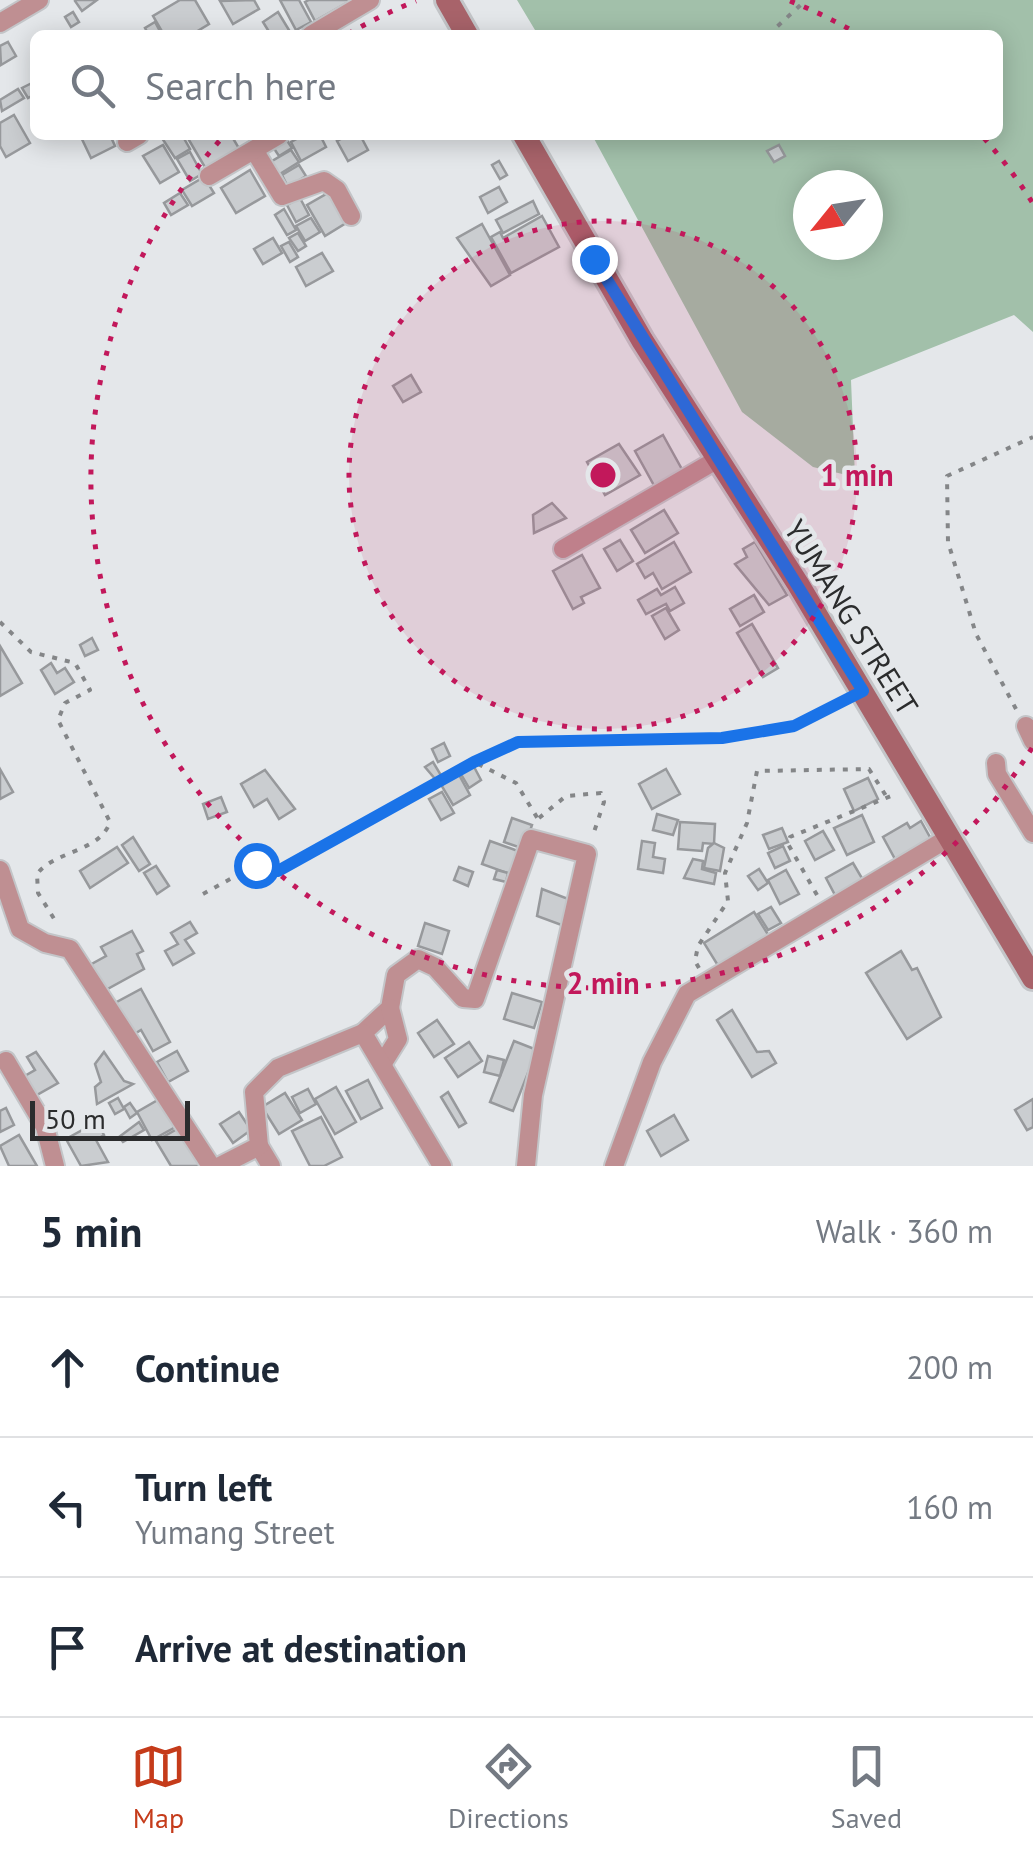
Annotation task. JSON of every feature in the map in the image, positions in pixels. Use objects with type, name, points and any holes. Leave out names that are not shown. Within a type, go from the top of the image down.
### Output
[{"type":"main road","points":[[446,0],[459,30]]},
{"type":"main road","name":"YUMANG STREET","points":[[527,140],[632,324],[863,691],[1033,978]]},
{"type":"street","points":[[0,23],[40,0]]},
{"type":"street","points":[[319,30],[370,0]]},
{"type":"street","points":[[209,176],[271,140]]},
{"type":"street","points":[[254,150],[282,196],[324,181],[337,190],[351,216]]},
{"type":"street","points":[[564,549],[718,460]]},
{"type":"street","points":[[996,763],[997,774],[1033,833]]},
{"type":"street","points":[[614,1166],[652,1062],[687,994],[950,838]]},
{"type":"street","points":[[383,1063],[398,1039],[390,1008],[396,975],[418,959],[435,967],[463,998],[476,999],[530,839],[587,854],[533,1095],[526,1166]]},
{"type":"street","points":[[0,870],[20,929],[45,943],[70,949],[211,1166]]},
{"type":"street","points":[[271,1166],[259,1146],[254,1092],[258,1084],[278,1068],[363,1033],[390,1008]]},
{"type":"street","points":[[363,1033],[436,1163]]},
{"type":"street","points":[[6,1061],[45,1126],[55,1166]]},
{"type":"street","points":[[220,1166],[259,1146]]},
{"type":"path","points":[[773,30],[806,0]]},
{"type":"path","points":[[1029,733],[976,634],[948,542],[947,476],[1033,437]]},
{"type":"path","points":[[0,622],[31,652],[75,663],[90,690],[65,703],[58,720],[107,815],[108,829],[90,843],[42,866],[36,874],[38,893],[70,949]]},
{"type":"path","points":[[203,894],[256,865],[278,871],[474,762],[518,742],[722,738],[794,726],[863,691]]},
{"type":"path","points":[[474,762],[516,783],[538,819],[566,796],[601,793],[604,802],[587,854]]},
{"type":"path","points":[[702,973],[695,962],[698,946],[728,901],[725,872],[747,823],[757,771],[869,769],[888,798]]},
{"type":"path","points":[[826,912],[788,844],[790,837],[918,782]]},
{"type":"green space","points":[[517,0],[1033,0],[1033,332],[1014,315],[851,380],[855,477],[813,467],[742,412],[595,140],[1003,140],[1003,30],[535,30]]},
{"type":"building","points":[[76,0],[97,0],[82,11],[75,1]]},
{"type":"building","points":[[180,0],[195,0],[209,24],[199,30],[161,30],[153,16]]},
{"type":"building","points":[[254,0],[259,9],[233,24],[220,1]]},
{"type":"building","points":[[280,0],[299,0],[311,22],[296,30]]},
{"type":"building","points":[[352,0],[315,21],[305,2]]},
{"type":"building","points":[[73,12],[79,22],[71,27],[65,17]]},
{"type":"building","points":[[278,12],[289,30],[268,30],[263,22]]},
{"type":"building","points":[[155,22],[159,30],[146,30]]},
{"type":"building","points":[[8,42],[16,56],[1,65],[0,46]]},
{"type":"building","points":[[30,84],[30,97],[28,98],[22,88]]},
{"type":"building","points":[[18,89],[24,98],[2,111],[0,100]]},
{"type":"building","points":[[14,115],[30,143],[6,157],[0,146],[0,123]]},
{"type":"building","points":[[82,140],[112,140],[115,146],[91,158]]},
{"type":"building","points":[[163,140],[185,140],[190,149],[175,158]]},
{"type":"building","points":[[189,140],[234,140],[240,150],[206,169]]},
{"type":"building","points":[[287,140],[292,148],[279,156],[273,147]]},
{"type":"building","points":[[322,140],[326,147],[301,161],[291,142]]},
{"type":"building","points":[[363,140],[368,150],[348,161],[337,141]]},
{"type":"building","points":[[163,145],[179,172],[160,183],[143,156]]},
{"type":"building","points":[[779,145],[785,156],[774,162],[767,151]]},
{"type":"building","points":[[291,150],[299,162],[275,177],[267,164]]},
{"type":"building","points":[[190,152],[202,174],[190,181],[177,159]]},
{"type":"building","points":[[499,161],[507,175],[500,179],[492,165]]},
{"type":"building","points":[[299,165],[306,176],[288,187],[282,175]]},
{"type":"building","points":[[250,170],[265,196],[236,213],[221,188]]},
{"type":"building","points":[[204,177],[214,193],[192,206],[182,190]]},
{"type":"building","points":[[499,187],[507,202],[488,213],[480,197]]},
{"type":"building","points":[[180,193],[188,205],[171,215],[164,203]]},
{"type":"building","points":[[328,193],[346,223],[325,236],[307,205]]},
{"type":"building","points":[[300,198],[309,215],[296,222],[287,205]]},
{"type":"building","points":[[533,201],[539,214],[503,233],[496,220]]},
{"type":"building","points":[[284,209],[296,230],[287,235],[275,215]]},
{"type":"building","points":[[542,216],[559,247],[511,273],[491,237],[500,232],[503,238]]},
{"type":"building","points":[[311,218],[320,232],[305,241],[296,226]]},
{"type":"building","points":[[482,224],[510,275],[491,286],[457,238]]},
{"type":"building","points":[[298,233],[306,246],[298,251],[289,238]]},
{"type":"building","points":[[273,238],[282,253],[263,264],[254,249]]},
{"type":"building","points":[[289,242],[298,257],[290,262],[281,246]]},
{"type":"building","points":[[322,253],[333,271],[306,286],[296,267]]},
{"type":"building","points":[[411,375],[421,392],[403,402],[393,386]]},
{"type":"building","points":[[663,435],[684,473],[656,489],[635,451]]},
{"type":"building","points":[[619,444],[640,475],[605,495],[587,462]]},
{"type":"building","points":[[552,503],[566,518],[534,533],[533,515]]},
{"type":"building","points":[[664,510],[678,533],[645,553],[631,530]]},
{"type":"building","points":[[620,540],[633,561],[617,571],[604,549]]},
{"type":"building","points":[[674,542],[691,572],[662,589],[653,573],[645,578],[637,564]]},
{"type":"building","points":[[755,542],[787,595],[769,605],[735,564],[747,557],[743,549]]},
{"type":"building","points":[[582,555],[600,588],[581,597],[584,603],[573,609],[553,571]]},
{"type":"building","points":[[675,587],[684,603],[670,611],[666,604],[646,614],[638,600],[657,589],[661,595]]},
{"type":"building","points":[[754,595],[764,612],[740,626],[730,609]]},
{"type":"building","points":[[666,608],[679,630],[665,639],[652,616]]},
{"type":"building","points":[[752,624],[778,668],[763,677],[737,633]]},
{"type":"building","points":[[92,638],[98,650],[85,656],[80,645]]},
{"type":"building","points":[[0,646],[22,683],[0,696]]},
{"type":"building","points":[[51,663],[57,673],[65,668],[74,682],[55,694],[41,670]]},
{"type":"building","points":[[444,743],[450,756],[438,762],[432,749]]},
{"type":"building","points":[[433,762],[442,777],[436,780],[425,767]]},
{"type":"building","points":[[472,763],[481,780],[469,788],[459,771]]},
{"type":"building","points":[[0,769],[13,792],[0,799]]},
{"type":"building","points":[[666,769],[680,794],[652,809],[639,784]]},
{"type":"building","points":[[265,770],[295,809],[279,819],[267,799],[254,807],[241,784]]},
{"type":"building","points":[[458,773],[470,795],[453,805],[440,783]]},
{"type":"building","points":[[868,778],[878,799],[854,811],[844,789]]},
{"type":"building","points":[[442,792],[454,813],[441,820],[429,799]]},
{"type":"building","points":[[221,797],[227,812],[208,819],[203,804]]},
{"type":"building","points":[[657,814],[678,820],[673,835],[653,830]]},
{"type":"building","points":[[862,815],[874,842],[847,855],[834,828]]},
{"type":"building","points":[[512,818],[532,825],[524,849],[504,842]]},
{"type":"building","points":[[921,821],[931,839],[895,859],[883,837],[907,823],[910,828]]},
{"type":"building","points":[[680,822],[715,824],[714,844],[703,843],[702,851],[678,849]]},
{"type":"building","points":[[782,828],[788,842],[769,849],[763,835]]},
{"type":"building","points":[[823,831],[834,850],[815,860],[805,841]]},
{"type":"building","points":[[133,837],[150,864],[139,871],[122,845]]},
{"type":"building","points":[[490,841],[518,851],[510,874],[482,864]]},
{"type":"building","points":[[642,841],[655,843],[653,857],[665,859],[663,873],[638,869]]},
{"type":"building","points":[[714,843],[724,848],[720,871],[704,868],[708,848]]},
{"type":"building","points":[[783,846],[790,861],[775,868],[768,853]]},
{"type":"building","points":[[117,847],[128,863],[90,888],[80,871]]},
{"type":"building","points":[[693,859],[703,861],[702,869],[716,873],[714,884],[684,878]]},
{"type":"building","points":[[853,863],[863,880],[835,895],[826,878]]},
{"type":"building","points":[[156,866],[169,886],[157,894],[144,873]]},
{"type":"building","points":[[459,867],[473,872],[468,886],[454,880]]},
{"type":"building","points":[[759,869],[768,883],[758,890],[748,876]]},
{"type":"building","points":[[497,870],[508,873],[506,882],[494,879]]},
{"type":"building","points":[[786,870],[799,894],[780,904],[768,880]]},
{"type":"building","points":[[542,889],[571,900],[567,927],[537,916]]},
{"type":"building","points":[[771,907],[781,923],[768,930],[758,914]]},
{"type":"building","points":[[754,912],[772,941],[722,972],[704,943]]},
{"type":"building","points":[[190,922],[197,933],[185,940],[194,953],[173,965],[165,951],[178,944],[171,933]]},
{"type":"building","points":[[425,923],[449,931],[442,954],[418,946]]},
{"type":"building","points":[[132,931],[143,951],[137,954],[144,969],[102,992],[88,966],[106,956],[101,947]]},
{"type":"building","points":[[901,951],[912,970],[917,968],[941,1017],[907,1039],[866,973]]},
{"type":"building","points":[[141,989],[170,1042],[153,1051],[141,1030],[131,1036],[113,1004]]},
{"type":"building","points":[[512,993],[542,1002],[534,1028],[504,1019]]},
{"type":"building","points":[[732,1010],[757,1052],[769,1051],[776,1063],[752,1077],[717,1020]]},
{"type":"building","points":[[437,1020],[454,1044],[434,1057],[418,1033]]},
{"type":"building","points":[[514,1041],[537,1050],[513,1111],[490,1102]]},
{"type":"building","points":[[469,1042],[482,1061],[458,1077],[445,1058]]},
{"type":"building","points":[[177,1051],[188,1071],[168,1082],[157,1062]]},
{"type":"building","points":[[36,1052],[58,1083],[35,1096],[23,1077],[35,1070],[27,1057]]},
{"type":"building","points":[[104,1052],[124,1081],[133,1084],[97,1104],[95,1087],[101,1082],[95,1064]]},
{"type":"building","points":[[488,1056],[504,1060],[500,1076],[484,1072]]},
{"type":"building","points":[[368,1080],[382,1108],[361,1119],[346,1091]]},
{"type":"building","points":[[336,1087],[356,1122],[335,1134],[315,1099]]},
{"type":"building","points":[[308,1089],[316,1104],[300,1113],[292,1097]]},
{"type":"building","points":[[448,1092],[466,1123],[459,1127],[441,1097]]},
{"type":"building","points":[[285,1093],[302,1120],[279,1134],[262,1107]]},
{"type":"building","points":[[163,1097],[179,1125],[152,1140],[137,1112]]},
{"type":"building","points":[[118,1098],[124,1109],[115,1114],[109,1103]]},
{"type":"building","points":[[1033,1099],[1033,1127],[1027,1130],[1015,1110]]},
{"type":"building","points":[[130,1103],[137,1113],[130,1118],[124,1107]]},
{"type":"building","points":[[6,1108],[14,1125],[0,1132],[0,1111]]},
{"type":"building","points":[[239,1112],[251,1130],[233,1143],[220,1124]]},
{"type":"building","points":[[674,1115],[688,1140],[661,1156],[647,1131]]},
{"type":"building","points":[[321,1117],[342,1157],[324,1166],[310,1166],[292,1131]]},
{"type":"building","points":[[97,1122],[104,1135],[96,1140],[108,1162],[81,1166],[66,1139]]},
{"type":"building","points":[[139,1122],[144,1130],[123,1142],[119,1137]]},
{"type":"building","points":[[179,1128],[201,1166],[171,1166],[156,1141]]},
{"type":"building","points":[[19,1135],[37,1166],[9,1166],[0,1146]]},
{"type":"route","points":[[256,865],[278,871],[474,762],[518,742],[722,738],[794,726],[863,691],[594,259]]}]
